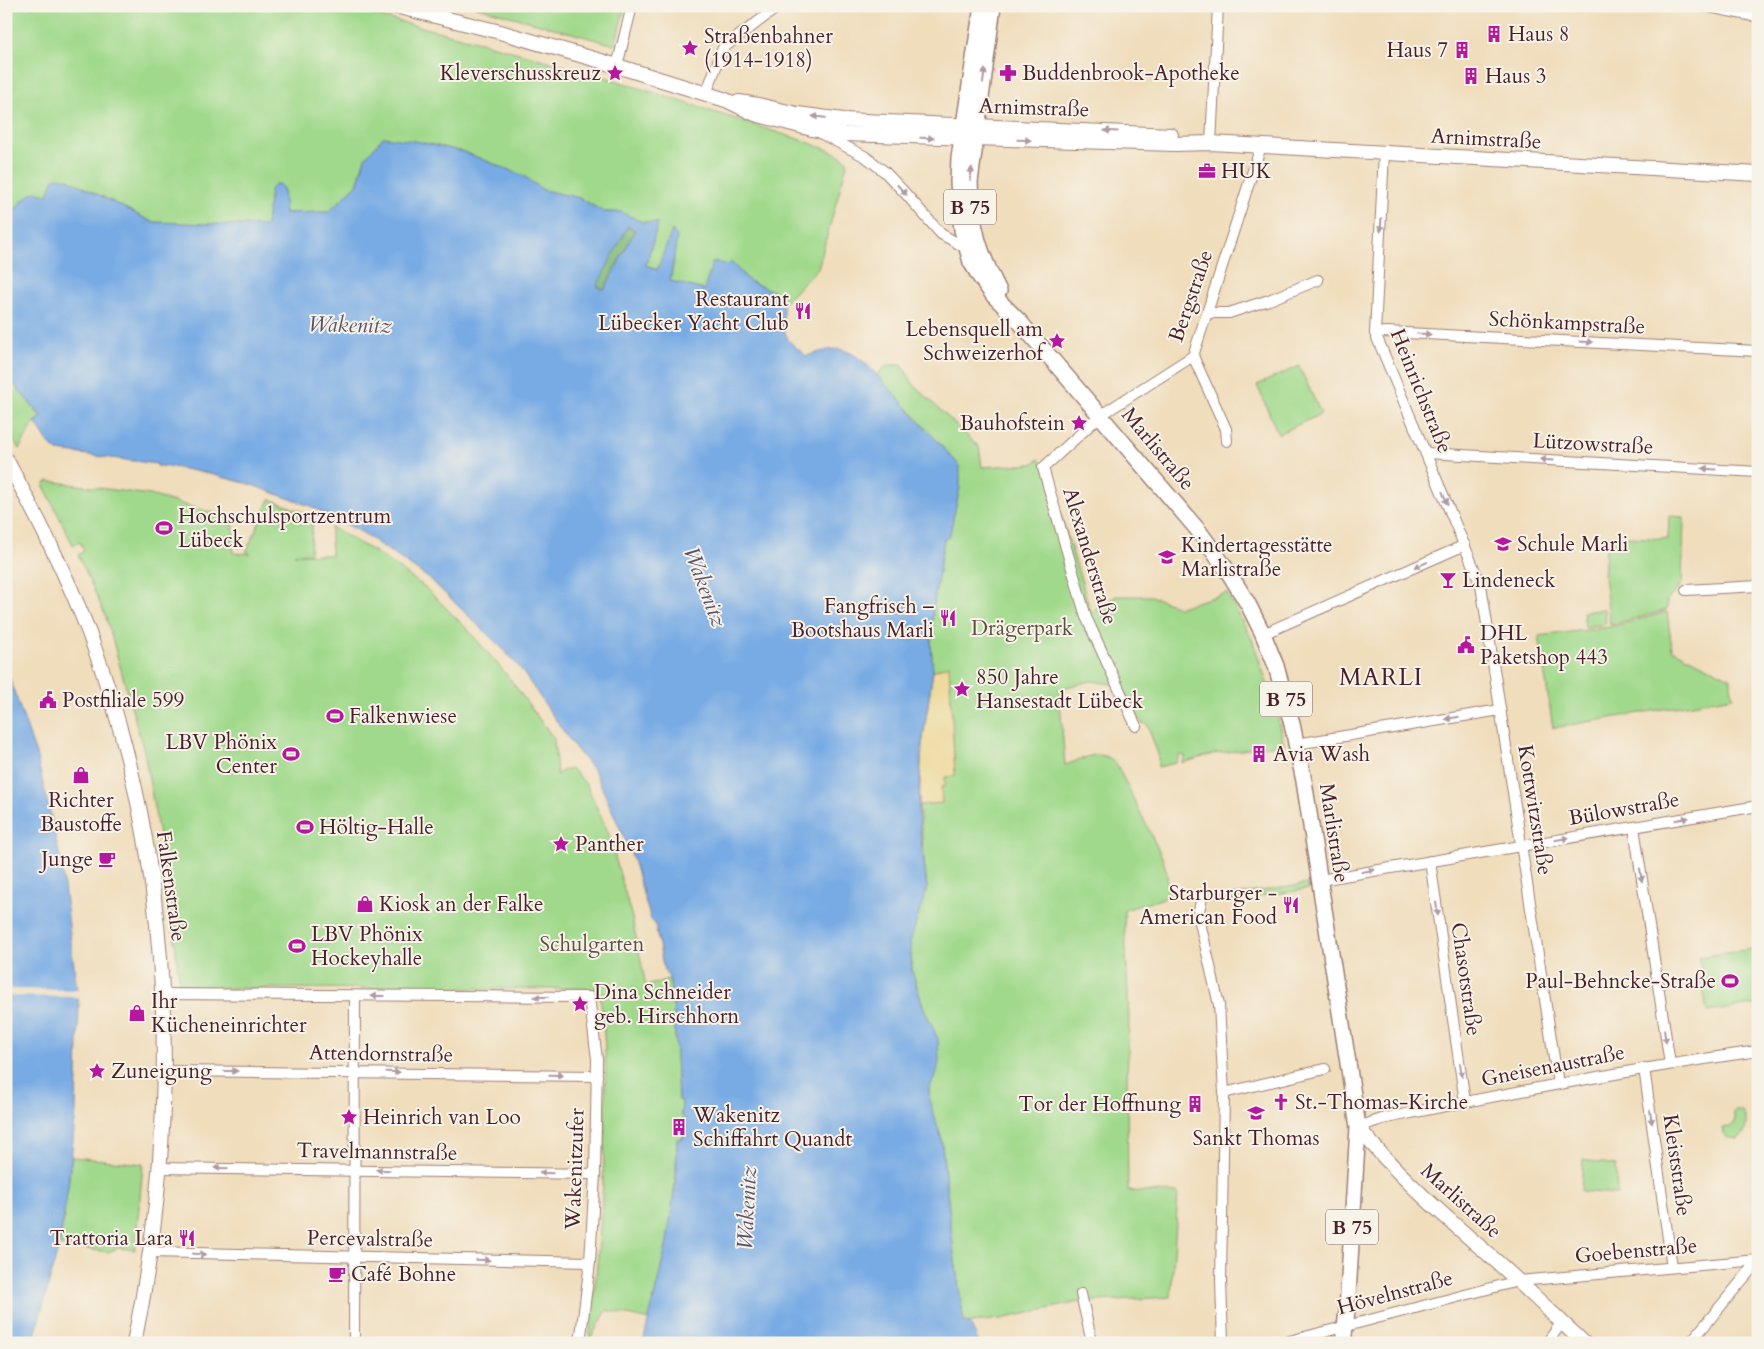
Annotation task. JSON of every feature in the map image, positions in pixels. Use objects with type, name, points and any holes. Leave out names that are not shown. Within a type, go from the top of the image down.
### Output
[{"type":"main road","points":[[396,6],[500,32],[726,100],[866,128]]},
{"type":"main road","name":"B 75","points":[[982,6],[970,132],[970,209],[985,274]]},
{"type":"main road","name":"B 75","points":[[985,274],[971,262],[966,248],[959,211],[958,182],[988,47],[993,6]]},
{"type":"main road","points":[[726,100],[755,114],[812,130],[866,128]]},
{"type":"main road","name":"Arnimstraße","points":[[866,128],[1175,144],[1211,143],[1758,174]]},
{"type":"main road","name":"Marlistraße","points":[[985,274],[1019,321],[1198,530],[1229,573],[1264,634],[1286,699],[1297,744],[1358,1127],[1384,1159],[1419,1193],[1584,1343]]},
{"type":"main road","name":"Falkenstraße","points":[[6,460],[60,564],[89,633],[108,689],[136,795],[157,917],[164,994],[165,1071],[159,1168],[150,1252],[144,1300],[135,1343]]},
{"type":"main road","name":"B 75","points":[[1342,1343],[1345,1326],[1358,1127]]},
{"type":"street","points":[[617,66],[632,6]]},
{"type":"street","points":[[706,94],[724,48],[779,6]]},
{"type":"street","points":[[1211,143],[1218,6]]},
{"type":"street","points":[[1704,6],[1758,17]]},
{"type":"street","points":[[863,155],[866,128]]},
{"type":"street","points":[[812,130],[863,155],[885,172],[941,234],[966,248]]},
{"type":"street","name":"Bergstraße","points":[[1100,415],[1193,356],[1261,146]]},
{"type":"street","name":"Heinrichstraße","points":[[1384,153],[1375,333],[1465,545]]},
{"type":"street","points":[[1207,313],[1230,313],[1269,300],[1318,280]]},
{"type":"street","name":"Schönkampstraße","points":[[1375,333],[1387,332],[1758,351]]},
{"type":"street","points":[[1193,356],[1226,429],[1227,440]]},
{"type":"street","name":"Alexanderstraße","points":[[1100,415],[1043,468],[1086,617],[1136,726]]},
{"type":"street","name":"Lützowstraße","points":[[1427,453],[1758,472]]},
{"type":"street","points":[[1264,634],[1465,545]]},
{"type":"street","name":"Kottwitzstraße","points":[[1465,545],[1481,585],[1558,1084]]},
{"type":"street","points":[[1686,590],[1758,586]]},
{"type":"street","points":[[1297,744],[1500,710]]},
{"type":"street","name":"Bülowstraße","points":[[1320,880],[1758,806]]},
{"type":"street","points":[[1634,827],[1670,1064]]},
{"type":"street","name":"Chasotstraße","points":[[1430,861],[1465,1102]]},
{"type":"street","points":[[1202,898],[1198,914],[1219,1005],[1224,1093],[1221,1281],[1223,1343]]},
{"type":"street","points":[[164,994],[356,996],[354,1343]]},
{"type":"street","name":"Wakenitzufer","points":[[356,996],[589,997],[597,1059],[595,1174],[590,1262],[580,1343]]},
{"type":"street","name":"Gneisenaustraße","points":[[1358,1127],[1382,1119],[1558,1084],[1644,1068],[1758,1051]]},
{"type":"street","name":"Kleiststraße","points":[[1644,1068],[1672,1267]]},
{"type":"street","points":[[1224,1093],[1325,1069]]},
{"type":"street","name":"Attendornstraße","points":[[165,1071],[597,1076]]},
{"type":"street","name":"Travelmannstraße","points":[[159,1168],[595,1174]]},
{"type":"street","name":"Percevalstraße","points":[[150,1252],[590,1262]]},
{"type":"street","points":[[1690,1343],[1758,1260]]},
{"type":"street","name":"Goebenstraße","points":[[1518,1281],[1758,1260]]},
{"type":"street","name":"Hövelnstraße","points":[[1282,1343],[1518,1281]]},
{"type":"street","points":[[1081,1294],[1092,1343]]},
{"type":"street","points":[[1547,1343],[1562,1322]]},
{"type":"green space","points":[[6,6],[339,6],[480,42],[608,78],[807,142],[836,153],[847,160],[847,164],[818,268],[783,304],[775,292],[749,281],[731,262],[704,290],[670,281],[674,261],[672,231],[658,270],[646,265],[658,223],[642,222],[621,212],[604,212],[580,198],[543,190],[524,176],[464,152],[415,141],[365,158],[357,185],[328,212],[285,213],[283,189],[270,190],[266,226],[152,222],[68,179],[53,181],[48,195],[22,201],[11,216],[6,209]]},
{"type":"green space","points":[[474,6],[625,6],[615,45]]},
{"type":"green space","points":[[627,226],[635,230],[604,290],[596,286]]},
{"type":"green space","name":"Drägerpark","points":[[888,365],[902,365],[914,385],[979,447],[982,467],[1033,464],[1039,459],[1048,473],[1091,612],[1116,596],[1151,596],[1179,607],[1227,593],[1252,639],[1274,703],[1284,744],[1214,754],[1182,763],[1186,756],[1180,755],[1176,763],[1158,767],[1158,754],[1147,724],[1142,723],[1120,685],[1091,681],[1059,689],[1065,765],[1097,755],[1109,758],[1116,763],[1162,857],[1167,873],[1168,897],[1124,910],[1129,1018],[1127,1083],[1128,1191],[1178,1193],[1171,1297],[1079,1302],[1001,1319],[964,1323],[941,1137],[929,1100],[929,1088],[936,1075],[923,1006],[912,971],[910,942],[927,888],[919,805],[942,803],[941,787],[945,777],[955,776],[949,665],[933,671],[931,645],[933,609],[944,539],[876,375]]},
{"type":"green space","points":[[1299,366],[1321,414],[1278,434],[1257,385]]},
{"type":"green space","points":[[6,375],[42,418],[35,422],[19,449],[6,429]]},
{"type":"green space","name":"Falkenwiese","points":[[49,481],[150,495],[234,519],[233,553],[249,554],[249,552],[246,552],[270,499],[300,511],[313,518],[310,553],[294,554],[331,555],[331,527],[375,552],[425,587],[468,630],[507,675],[554,739],[557,775],[562,771],[572,769],[586,784],[608,832],[632,918],[646,986],[669,979],[674,1012],[678,1100],[682,1101],[681,1116],[684,1117],[683,1139],[677,1139],[675,1184],[666,1253],[649,1320],[607,1310],[589,1341],[600,1229],[604,1146],[605,1053],[599,989],[180,988],[170,897],[144,751],[106,617],[78,555],[84,551],[80,542],[73,545],[44,486]]},
{"type":"green space","points":[[1669,516],[1684,517],[1682,582],[1667,600],[1667,610],[1610,625],[1604,576],[1607,536],[1668,539]]},
{"type":"green space","points":[[1604,609],[1606,624],[1585,627],[1583,612]]},
{"type":"green space","points":[[1667,612],[1672,649],[1730,678],[1733,697],[1553,728],[1539,636],[1610,627]]},
{"type":"green space","points":[[1307,884],[1308,889],[1215,903],[1215,898]]},
{"type":"green space","name":"Paul-Behncke-Straße","points":[[1758,948],[1758,1004],[1707,1012],[1699,957]]},
{"type":"green space","points":[[1734,1111],[1742,1111],[1746,1119],[1744,1134],[1737,1139],[1725,1137],[1723,1128],[1730,1127],[1734,1123]]},
{"type":"green space","points":[[72,1157],[143,1164],[135,1250],[118,1248],[108,1252],[59,1245]]},
{"type":"green space","points":[[1583,1160],[1616,1165],[1617,1194],[1581,1191]]},
{"type":"sand","points":[[949,665],[955,776],[945,777],[945,787],[941,787],[942,803],[919,805],[922,745],[933,671]]},
{"type":"water","name":"Wakenitz","points":[[383,137],[415,141],[464,152],[524,176],[543,190],[580,198],[604,212],[621,212],[642,222],[658,223],[646,265],[657,270],[672,230],[677,237],[670,281],[704,290],[713,261],[728,265],[731,262],[749,281],[775,292],[783,304],[784,330],[789,341],[806,356],[839,349],[863,361],[960,466],[960,488],[949,538],[944,539],[933,609],[931,645],[933,671],[922,745],[918,812],[927,888],[910,942],[912,971],[923,1006],[938,1039],[939,1062],[936,1075],[929,1088],[929,1100],[941,1137],[954,1254],[964,1322],[970,1323],[979,1343],[643,1343],[666,1247],[676,1179],[677,1139],[683,1139],[684,1117],[681,1116],[682,1101],[678,1100],[674,1012],[669,977],[664,971],[655,924],[651,920],[631,853],[595,772],[573,745],[520,668],[502,648],[431,580],[363,533],[310,506],[249,484],[206,473],[157,466],[157,464],[58,451],[49,444],[35,422],[42,417],[6,375],[6,209],[11,215],[22,201],[34,192],[48,195],[53,180],[57,177],[68,179],[152,222],[266,226],[270,190],[275,184],[280,184],[283,189],[285,213],[328,212],[357,185],[365,158]],"holes":[[[628,226],[635,230],[604,290],[597,286]]]},
{"type":"water","points":[[6,668],[36,754],[61,862],[79,1006],[76,1111],[68,1187],[59,1245],[33,1343],[6,1343]]},
{"type":"pier","points":[[6,989],[80,990],[81,997],[6,996]]},
{"type":"place","name":"Haus 8","points":[[1494,34]]},
{"type":"place","name":"Straßenbahner (1914-1918)","points":[[690,48]]},
{"type":"place","name":"Haus 7","points":[[1462,50]]},
{"type":"place","name":"Kleverschusskreuz","points":[[615,73]]},
{"type":"place","name":"Buddenbrook-Apotheke","points":[[1008,73]]},
{"type":"place","name":"Haus 3","points":[[1471,76]]},
{"type":"place","name":"HUK","points":[[1207,171]]},
{"type":"place","name":"Restaurant Lübecker Yacht Club","points":[[803,311]]},
{"type":"place","name":"Lebensquell am Schweizerhof","points":[[1057,341]]},
{"type":"place","name":"Bauhofstein","points":[[1079,423]]},
{"type":"place","name":"Hochschulsportzentrum Lübeck","points":[[164,528]]},
{"type":"place","name":"Schule Marli","points":[[1503,544]]},
{"type":"place","name":"Kindertagesstätte Marlistraße","points":[[1167,557]]},
{"type":"place","name":"Lindeneck","points":[[1448,580]]},
{"type":"place","name":"Fangfrisch – Bootshaus Marli","points":[[948,618]]},
{"type":"place","name":"DHL Paketshop 443","points":[[1466,645]]},
{"type":"place","name":"850 Jahre Hansestadt Lübeck","points":[[962,689]]},
{"type":"place","name":"Postfiliale 599","points":[[48,700]]},
{"type":"place","name":"Falkenwiese","points":[[335,716]]},
{"type":"place","name":"LBV Phönix Center","points":[[291,754]]},
{"type":"place","name":"Avia Wash","points":[[1259,754]]},
{"type":"place","name":"Richter Baustoffe","points":[[81,775]]},
{"type":"place","name":"Höltig-Halle","points":[[305,827]]},
{"type":"place","name":"Panther","points":[[561,844]]},
{"type":"place","name":"Junge","points":[[107,859]]},
{"type":"place","name":"Kiosk an der Falke","points":[[365,904]]},
{"type":"place","name":"Starburger - American Food","points":[[1291,905]]},
{"type":"place","name":"LBV Phönix Hockeyhalle","points":[[297,946]]},
{"type":"place","name":"Paul-Behncke-Straße","points":[[1730,981]]},
{"type":"place","name":"Dina Schneider geb. Hirschhorn","points":[[580,1004]]},
{"type":"place","name":"Ihr Kücheneinrichter","points":[[137,1013]]},
{"type":"place","name":"Zuneigung","points":[[97,1071]]},
{"type":"place","name":"St.-Thomas-Kirche","points":[[1281,1102]]},
{"type":"place","name":"Tor der Hoffnung","points":[[1195,1104]]},
{"type":"place","name":"Sankt Thomas","points":[[1256,1113]]},
{"type":"place","name":"Heinrich van Loo","points":[[349,1117]]},
{"type":"place","name":"Wakenitz Schiffahrt Quandt","points":[[679,1127]]},
{"type":"place","name":"Trattoria Lara","points":[[187,1238]]},
{"type":"place","name":"Café Bohne","points":[[337,1274]]},
{"type":"district","name":"MARLI","points":[[1381,677]]},
{"type":"park label","name":"Schulgarten","points":[[592,944]]}]
